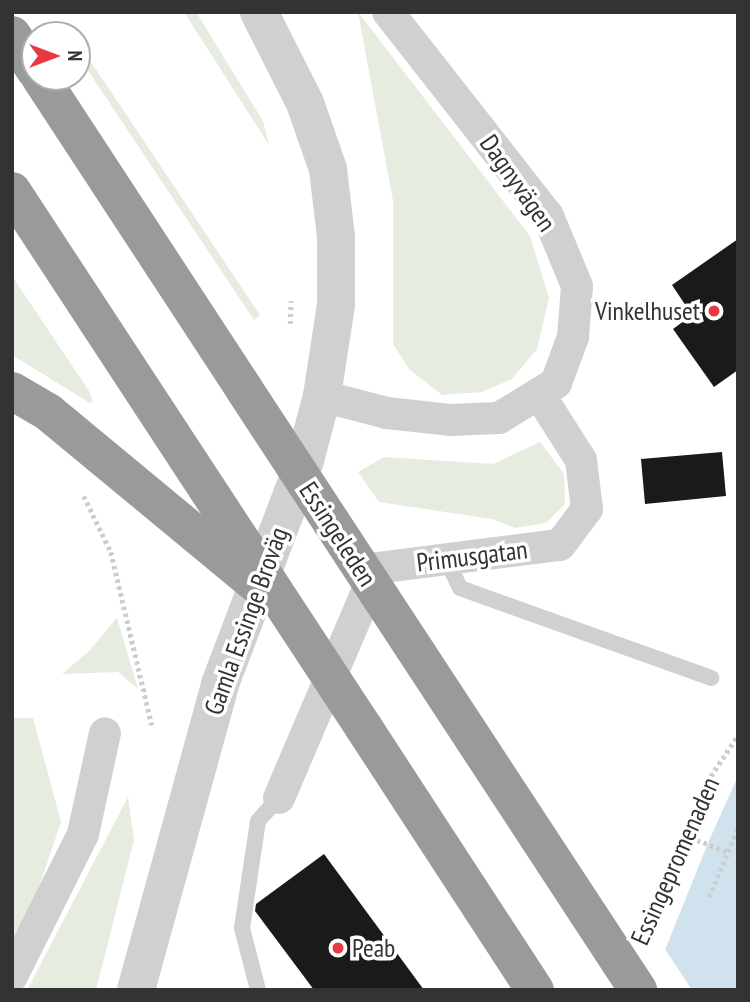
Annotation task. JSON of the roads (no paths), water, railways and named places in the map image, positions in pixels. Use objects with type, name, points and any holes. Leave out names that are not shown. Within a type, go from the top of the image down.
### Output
[{"type":"highway","name":"Essingeleden","points":[[49,91],[638,990]]},
{"type":"highway","points":[[12,191],[535,990]]},
{"type":"highway","points":[[12,391],[48,412],[287,610]]},
{"type":"street","name":"Gamla Essinge Broväg","points":[[136,990],[220,684],[305,460],[322,397],[336,305],[336,237],[328,169],[305,103],[260,12]]},
{"type":"street","name":"Dagnyvägen","points":[[322,397],[387,413],[450,421],[499,418],[556,383],[573,337],[577,286],[548,216],[388,12]]},
{"type":"street","name":"Primusgatan","points":[[279,798],[377,568],[560,545],[587,509],[581,460],[539,394]]},
{"type":"street","points":[[12,975],[83,834],[105,733]]},
{"type":"lane","points":[[446,559],[460,588],[711,678]]},
{"type":"lane","points":[[258,990],[242,928],[258,821],[279,798]]},
{"type":"water","points":[[738,776],[738,990],[649,990],[708,843]]},
{"type":"place","name":"Vinkelhuset","points":[[714,311]]},
{"type":"place","name":"Peab","points":[[338,948]]}]
